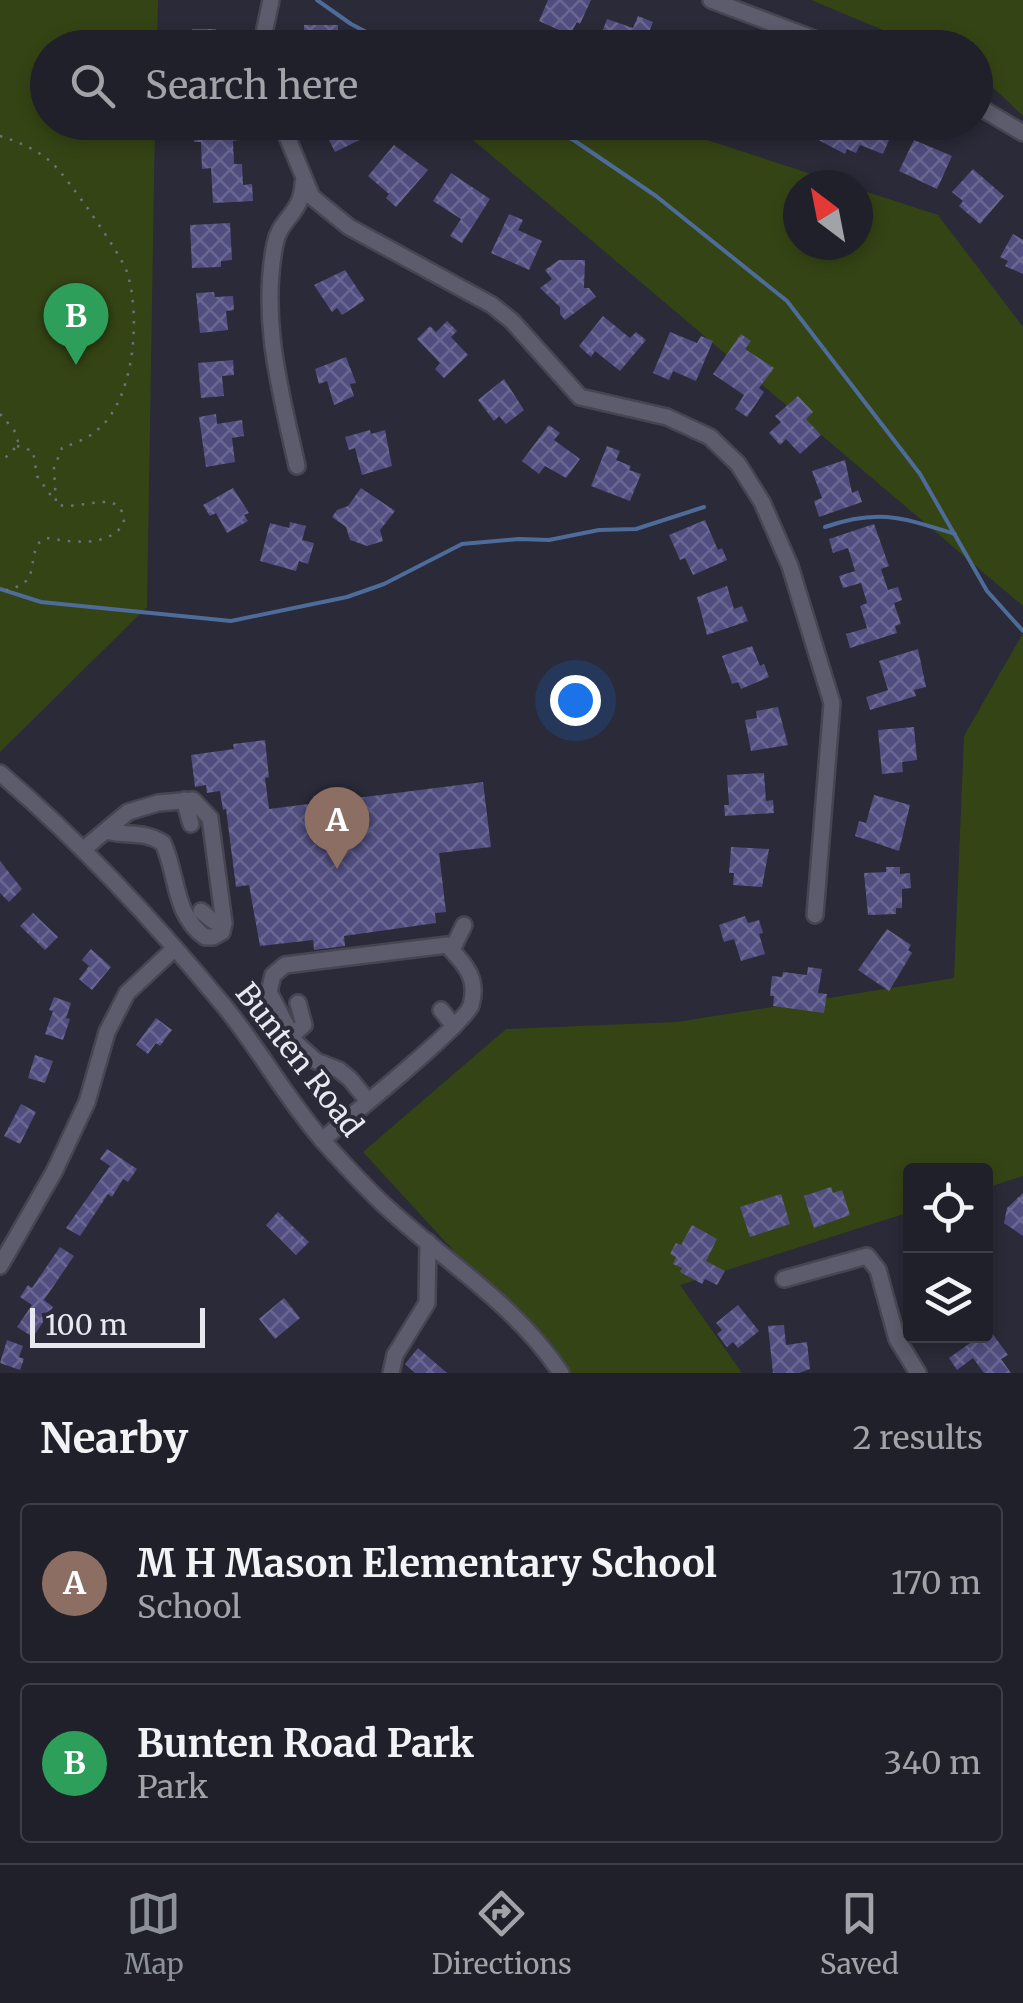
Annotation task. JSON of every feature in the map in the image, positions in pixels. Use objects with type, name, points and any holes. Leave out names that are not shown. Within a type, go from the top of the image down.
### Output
[{"type":"street","points":[[265,30],[271,0]]},
{"type":"street","points":[[711,0],[790,30]]},
{"type":"street","points":[[993,115],[1023,133]]},
{"type":"street","points":[[289,140],[312,197],[348,227],[492,305],[512,321],[580,398],[668,417],[710,437],[738,464],[776,530],[832,703],[815,915]]},
{"type":"street","points":[[296,466],[274,364],[270,274],[276,238],[302,201],[304,174]]},
{"type":"street","name":"Bunten Road","points":[[0,773],[84,848],[175,948],[228,1010],[322,1140],[381,1202],[498,1298],[542,1343],[561,1373]]},
{"type":"street","points":[[184,800],[191,824]]},
{"type":"street","points":[[84,848],[128,812],[158,804],[193,800],[210,818],[224,923],[222,932],[213,938],[195,930],[178,900],[168,854],[146,826],[158,804]]},
{"type":"street","points":[[107,831],[152,836]]},
{"type":"street","points":[[201,911],[212,921],[224,923]]},
{"type":"street","points":[[452,950],[464,925]]},
{"type":"street","points":[[322,1140],[368,1101],[454,1026],[471,1009],[479,976],[447,944],[285,964],[273,975],[269,992],[291,1036],[316,1061],[350,1079],[368,1101]]},
{"type":"street","points":[[0,1266],[54,1172],[88,1102],[106,1032],[127,992],[175,948]]},
{"type":"street","points":[[291,1036],[304,1025],[298,1003]]},
{"type":"street","points":[[441,1010],[454,1026]]},
{"type":"street","points":[[391,1373],[395,1355],[427,1303],[428,1242]]},
{"type":"street","points":[[784,1279],[867,1256],[878,1270],[898,1340],[918,1373]]},
{"type":"path","points":[[0,136],[27,146],[52,163],[126,268],[131,289],[134,336],[127,379],[98,430],[62,448],[54,468],[54,500]]},
{"type":"path","points":[[0,414],[14,430],[17,446]]},
{"type":"path","points":[[0,592],[15,588],[34,574],[36,544],[46,538],[75,543],[112,536],[124,523],[124,513],[111,500],[70,508],[56,504],[37,476],[33,452],[17,446]]},
{"type":"path","points":[[0,463],[17,446]]},
{"type":"green space","points":[[0,0],[158,0],[157,30],[30,30],[30,140],[155,140],[147,607],[0,752]]},
{"type":"green space","points":[[811,0],[1023,0],[1023,116],[993,87],[993,30],[883,30]]},
{"type":"green space","points":[[473,140],[707,140],[799,170],[783,170],[783,260],[873,260],[873,194],[938,215],[1023,327],[1023,606]]},
{"type":"green space","points":[[1023,633],[1023,1176],[993,1186],[993,1163],[903,1163],[903,1214],[680,1285],[742,1373],[550,1373],[520,1323],[363,1152],[506,1029],[677,1022],[954,978],[964,736]]},
{"type":"building","points":[[548,0],[591,0],[580,24],[577,22],[573,30],[559,30],[539,21]]},
{"type":"building","points":[[638,16],[653,22],[650,30],[603,30],[607,19],[633,28]]},
{"type":"building","points":[[304,25],[338,25],[338,30],[304,30]]},
{"type":"building","points":[[239,140],[233,141],[234,164],[242,164],[243,185],[252,184],[253,201],[213,203],[211,168],[202,169],[201,142],[194,142]]},
{"type":"building","points":[[329,140],[360,140],[335,152]]},
{"type":"building","points":[[819,140],[889,140],[883,154],[860,145],[856,153],[847,149],[845,154]]},
{"type":"building","points":[[914,140],[952,156],[937,189],[899,171]]},
{"type":"building","points":[[394,145],[428,170],[396,207],[386,198],[389,194],[368,176]]},
{"type":"building","points":[[973,169],[1004,196],[980,224],[959,206],[963,201],[952,192]]},
{"type":"building","points":[[451,173],[490,199],[462,243],[450,236],[461,219],[433,201]]},
{"type":"building","points":[[509,214],[523,220],[518,230],[542,241],[529,270],[491,253]]},
{"type":"building","points":[[230,223],[232,260],[221,261],[221,267],[192,268],[190,225]]},
{"type":"building","points":[[1013,234],[1023,240],[1023,274],[1005,266],[1008,261],[1000,257]]},
{"type":"building","points":[[559,260],[585,260],[584,288],[596,297],[565,320],[560,307],[540,288],[552,279],[545,270]]},
{"type":"building","points":[[345,270],[365,300],[342,315],[337,308],[332,312],[314,285]]},
{"type":"building","points":[[214,292],[215,297],[233,296],[234,310],[226,311],[228,330],[200,333],[196,293]]},
{"type":"building","points":[[603,316],[630,338],[636,332],[646,340],[620,371],[595,351],[591,357],[579,346]]},
{"type":"building","points":[[447,321],[457,331],[451,337],[468,355],[444,378],[435,369],[440,363],[417,339],[430,326],[436,332]]},
{"type":"building","points":[[670,332],[697,343],[701,336],[713,341],[696,381],[673,371],[669,380],[653,373]]},
{"type":"building","points":[[741,334],[751,341],[745,349],[774,368],[759,388],[764,392],[747,417],[735,409],[744,395],[713,374]]},
{"type":"building","points":[[346,357],[356,383],[350,384],[354,396],[334,405],[327,381],[319,384],[315,369]]},
{"type":"building","points":[[233,360],[234,375],[222,376],[224,396],[201,398],[198,363]]},
{"type":"building","points":[[504,379],[524,410],[506,424],[499,416],[494,421],[478,400]]},
{"type":"building","points":[[798,396],[813,412],[806,419],[821,435],[800,454],[786,439],[780,445],[769,433],[781,422],[775,416]]},
{"type":"building","points":[[216,414],[217,424],[242,420],[244,436],[232,438],[235,462],[206,467],[199,417]]},
{"type":"building","points":[[549,425],[560,433],[554,440],[580,459],[566,478],[545,466],[539,474],[522,461]]},
{"type":"building","points":[[370,430],[371,434],[385,430],[392,466],[362,475],[355,448],[349,450],[345,437]]},
{"type":"building","points":[[607,446],[620,451],[616,460],[641,474],[630,501],[591,486]]},
{"type":"building","points":[[845,460],[852,493],[858,490],[862,502],[819,517],[814,501],[822,498],[812,471]]},
{"type":"building","points":[[233,488],[249,513],[244,515],[248,521],[227,533],[216,513],[210,516],[203,505]]},
{"type":"building","points":[[361,488],[395,511],[380,530],[383,541],[367,546],[350,540],[346,527],[332,517],[348,506]]},
{"type":"building","points":[[705,520],[718,550],[722,548],[727,560],[693,575],[685,558],[680,560],[669,535]]},
{"type":"building","points":[[290,522],[306,526],[302,540],[314,543],[308,564],[299,561],[296,571],[260,561],[270,523],[289,528]]},
{"type":"building","points":[[874,524],[889,566],[881,569],[888,590],[898,587],[902,600],[894,603],[901,624],[895,626],[897,633],[850,648],[846,634],[867,628],[860,606],[867,603],[861,583],[843,588],[839,576],[855,571],[848,548],[833,553],[829,539]]},
{"type":"building","points":[[727,586],[734,609],[742,606],[748,621],[707,635],[697,597]]},
{"type":"building","points":[[752,646],[769,677],[741,689],[738,682],[732,684],[722,656]]},
{"type":"building","points":[[918,649],[926,687],[914,690],[916,696],[870,710],[866,697],[888,690],[879,661]]},
{"type":"building","points":[[778,707],[788,745],[751,751],[745,720],[757,718],[756,711]]},
{"type":"building","points":[[914,727],[917,760],[902,762],[903,772],[882,774],[878,730]]},
{"type":"building","points":[[265,740],[269,809],[483,782],[491,847],[439,853],[446,912],[435,913],[436,923],[344,936],[345,946],[314,950],[313,940],[260,946],[249,885],[236,887],[220,791],[207,793],[206,785],[195,787],[191,755]]},
{"type":"building","points":[[764,773],[766,801],[773,800],[774,813],[725,816],[724,805],[729,805],[727,775]]},
{"type":"building","points":[[874,795],[910,805],[899,851],[855,836],[859,821],[866,823]]},
{"type":"building","points":[[731,847],[769,849],[762,887],[733,885],[734,873],[729,873]]},
{"type":"building","points":[[0,861],[22,889],[9,902],[0,893]]},
{"type":"building","points":[[886,867],[900,867],[900,874],[910,873],[911,888],[902,889],[902,908],[896,908],[896,914],[868,915],[864,873],[886,872]]},
{"type":"building","points":[[33,913],[58,937],[45,950],[20,926]]},
{"type":"building","points":[[745,916],[748,923],[759,920],[765,954],[741,961],[734,939],[724,942],[719,925]]},
{"type":"building","points":[[887,929],[911,945],[908,950],[912,953],[889,991],[858,970]]},
{"type":"building","points":[[91,949],[111,967],[92,990],[79,979],[89,966],[82,960]]},
{"type":"building","points":[[808,967],[822,969],[818,993],[827,994],[824,1013],[773,1006],[772,976],[782,977],[783,972],[807,975]]},
{"type":"building","points":[[54,997],[71,1003],[63,1040],[45,1034]]},
{"type":"building","points":[[156,1018],[172,1030],[148,1054],[136,1045]]},
{"type":"building","points":[[35,1055],[53,1061],[45,1083],[28,1078]]},
{"type":"building","points":[[21,1104],[36,1112],[20,1144],[4,1136]]},
{"type":"building","points":[[107,1149],[137,1169],[128,1182],[123,1179],[112,1197],[108,1194],[80,1236],[66,1228],[110,1166],[100,1159]]},
{"type":"building","points":[[831,1187],[833,1193],[842,1190],[850,1215],[814,1228],[804,1196]]},
{"type":"building","points":[[1023,1193],[1023,1236],[1004,1223],[1007,1208]]},
{"type":"building","points":[[781,1194],[790,1224],[750,1237],[740,1207]]},
{"type":"building","points":[[278,1212],[309,1242],[296,1255],[266,1225]]},
{"type":"building","points":[[692,1225],[717,1239],[706,1261],[725,1271],[717,1285],[705,1279],[702,1284],[673,1264],[676,1257],[670,1254],[676,1243],[681,1245]]},
{"type":"building","points":[[60,1247],[74,1256],[44,1300],[53,1307],[33,1337],[17,1327],[32,1305],[20,1297],[28,1285],[32,1288]]},
{"type":"building","points":[[284,1298],[300,1318],[275,1339],[259,1319]]},
{"type":"building","points":[[738,1305],[759,1331],[738,1348],[733,1342],[727,1347],[717,1334],[722,1330],[716,1323]]},
{"type":"building","points":[[784,1325],[786,1345],[807,1342],[810,1369],[773,1373],[768,1326]]},
{"type":"building","points":[[993,1334],[1008,1355],[1001,1359],[1011,1373],[984,1373],[973,1358],[957,1370],[949,1358],[970,1343],[993,1343]]},
{"type":"building","points":[[7,1340],[23,1346],[20,1370],[0,1363]]},
{"type":"building","points":[[418,1348],[447,1373],[415,1373],[405,1364]]},
{"type":"waterway","points":[[317,0],[362,30]]},
{"type":"waterway","points":[[573,140],[656,196],[787,301],[920,474],[987,591],[1023,631]]},
{"type":"waterway","points":[[0,589],[41,602],[231,621],[347,597],[384,584],[462,544],[549,540],[599,530],[636,529],[704,507]]},
{"type":"waterway","points":[[825,527],[861,518],[891,517],[955,534]]},
{"type":"place","name":"Bunten Road Park","points":[[76,365]]},
{"type":"place","name":"M H Mason Elementary School","points":[[337,869]]}]
